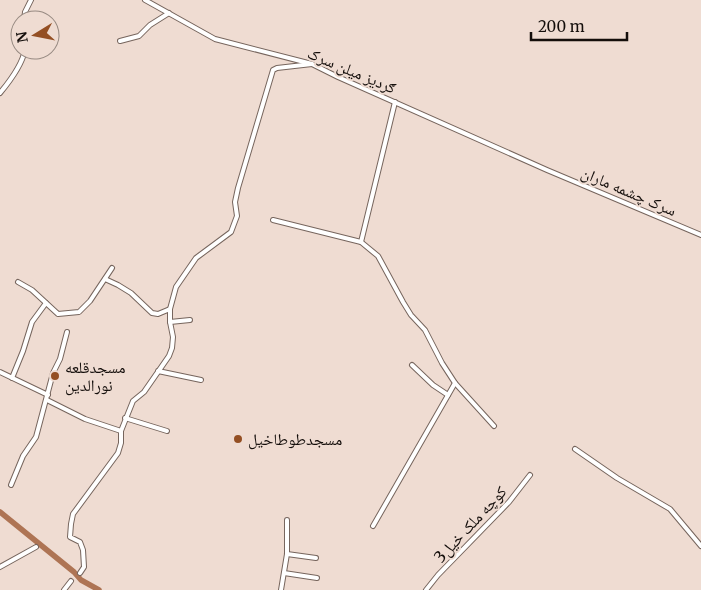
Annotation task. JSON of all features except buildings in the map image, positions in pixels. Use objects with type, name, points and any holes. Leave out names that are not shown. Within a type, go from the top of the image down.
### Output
[{"type":"street","name":"ګردیز میلن سرک","points":[[145,0],[215,39],[312,64],[547,170]]},
{"type":"street","points":[[120,42],[139,36],[150,25],[168,13]]},
{"type":"street","points":[[0,93],[22,60]]},
{"type":"street","points":[[80,573],[84,567],[83,550],[80,542],[70,537],[73,514],[116,457],[121,443],[121,431],[133,401],[144,392],[170,356],[173,337],[170,309],[176,287],[194,261],[231,232],[237,216],[235,202],[238,188],[273,70],[312,64]]},
{"type":"street","points":[[361,242],[395,102]]},
{"type":"street","name":"سرک چشمه ماران","points":[[547,170],[701,235]]},
{"type":"street","points":[[273,220],[361,242],[378,256],[403,302],[425,330],[442,364],[455,383],[494,426]]},
{"type":"street","points":[[18,282],[32,290],[58,314],[79,312],[90,301],[112,268]]},
{"type":"street","points":[[105,280],[118,284],[131,293],[152,313],[158,314],[170,309]]},
{"type":"street","points":[[12,378],[32,322],[46,303]]},
{"type":"street","points":[[170,322],[190,320]]},
{"type":"street","points":[[11,485],[23,456],[36,437],[67,332]]},
{"type":"street","points":[[412,365],[433,385],[448,395]]},
{"type":"street","points":[[158,371],[201,380]]},
{"type":"street","points":[[0,372],[48,395]]},
{"type":"street","points":[[373,526],[455,383]]},
{"type":"street","points":[[47,400],[85,419],[121,431]]},
{"type":"street","points":[[125,418],[167,431]]},
{"type":"street","points":[[575,449],[617,478],[670,509],[701,546]]},
{"type":"street","name":"کوچه ملک خیل3","points":[[426,590],[438,575],[509,502],[530,475]]},
{"type":"street","points":[[281,590],[287,554],[287,520]]},
{"type":"street","points":[[0,567],[36,547]]},
{"type":"street","points":[[287,554],[316,558]]},
{"type":"street","points":[[284,573],[317,578]]},
{"type":"street","points":[[64,590],[71,581]]},
{"type":"waterway","points":[[0,512],[74,572],[81,580],[99,590]]},
{"type":"place","name":"مسجدقلعه نورالدین","points":[[55,376]]},
{"type":"place","name":"مسجدطوطاخیل","points":[[238,439]]}]
